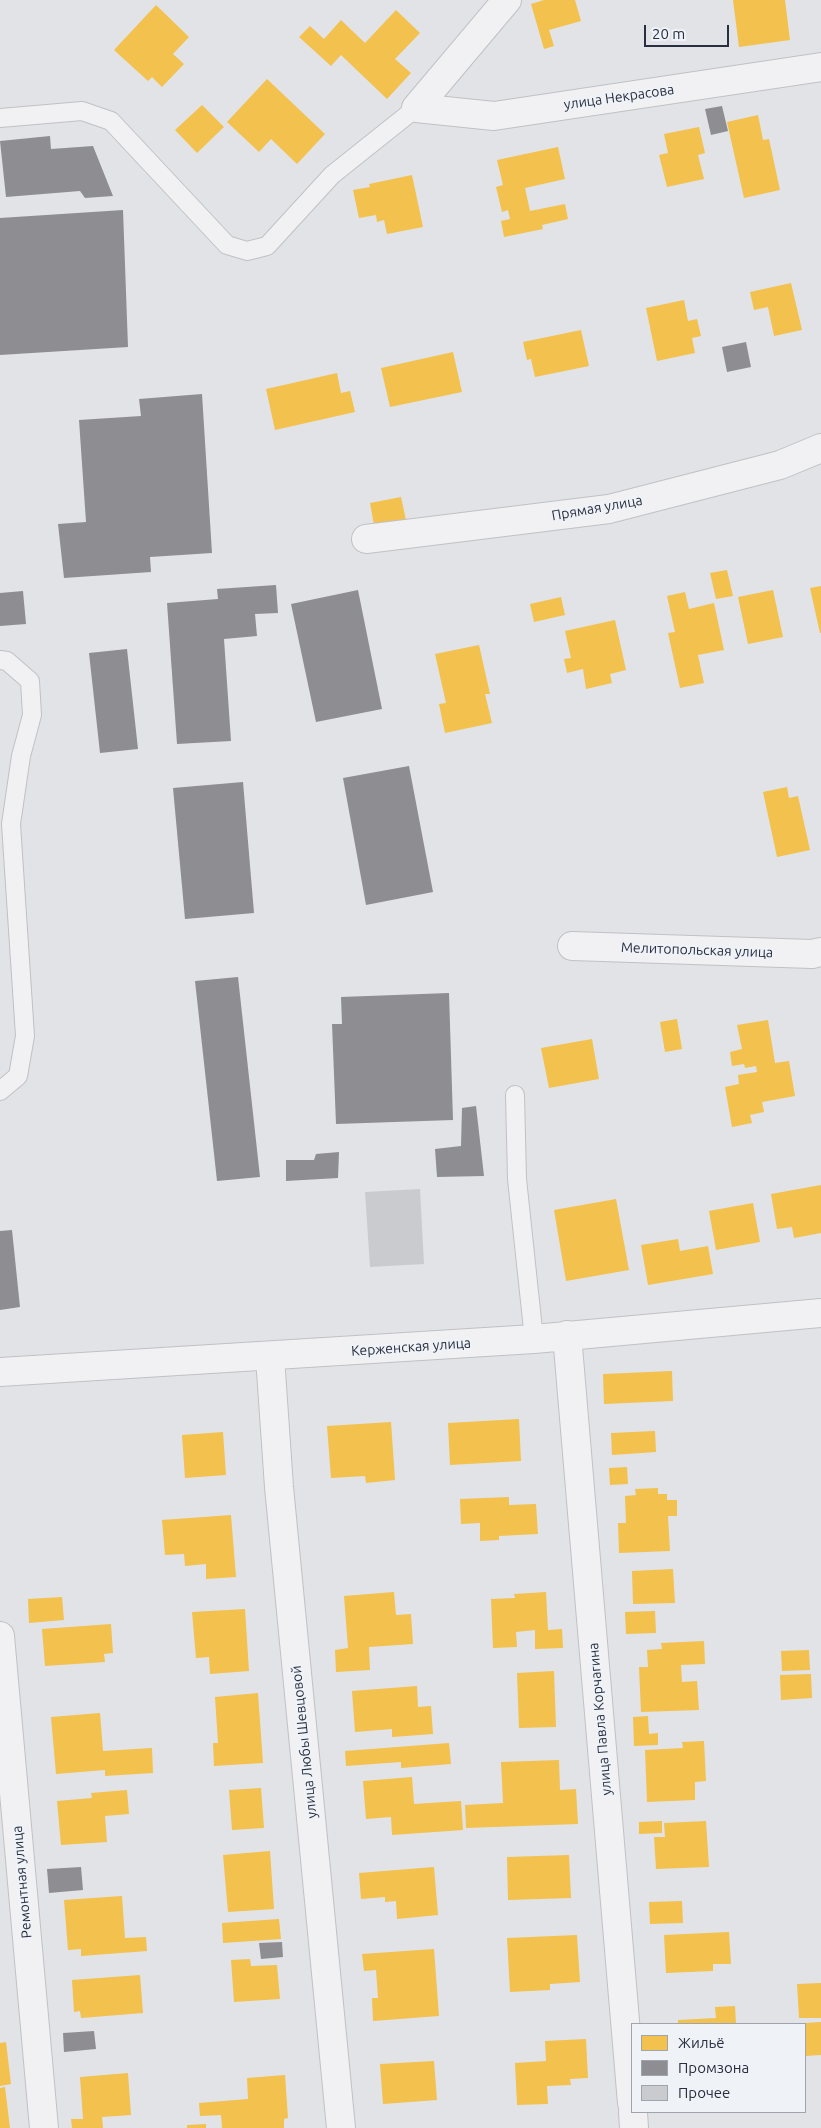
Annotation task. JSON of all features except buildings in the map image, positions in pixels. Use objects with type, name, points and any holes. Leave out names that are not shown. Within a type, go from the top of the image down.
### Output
[{"type":"street","points":[[416,108],[507,0]]},
{"type":"street","name":"улица Некрасова","points":[[416,108],[494,116],[821,67]]},
{"type":"street","name":"Прямая улица","points":[[366,539],[609,508],[780,465],[821,448]]},
{"type":"street","name":"Мелитопольская улица","points":[[572,946],[812,954],[821,952]]},
{"type":"street","name":"Керженская улица","points":[[0,1372],[534,1339],[821,1313]]},
{"type":"street","name":"улица Павла Корчагина","points":[[567,1335],[631,2091]]},
{"type":"street","name":"улица Любы Шевцовой","points":[[270,1356],[280,1497],[341,2128]]},
{"type":"street","name":"Ремонтная улица","points":[[0,1636],[44,2128]]},
{"type":"street","points":[[633,2113],[634,2128]]},
{"type":"lane","points":[[0,118],[82,111],[111,121],[227,245],[247,252],[267,246],[332,175],[416,108]]},
{"type":"lane","points":[[0,660],[8,662],[30,681],[32,715],[21,756],[11,824],[25,1036],[18,1076],[0,1092]]},
{"type":"lane","points":[[515,1095],[517,1179],[534,1339]]}]
